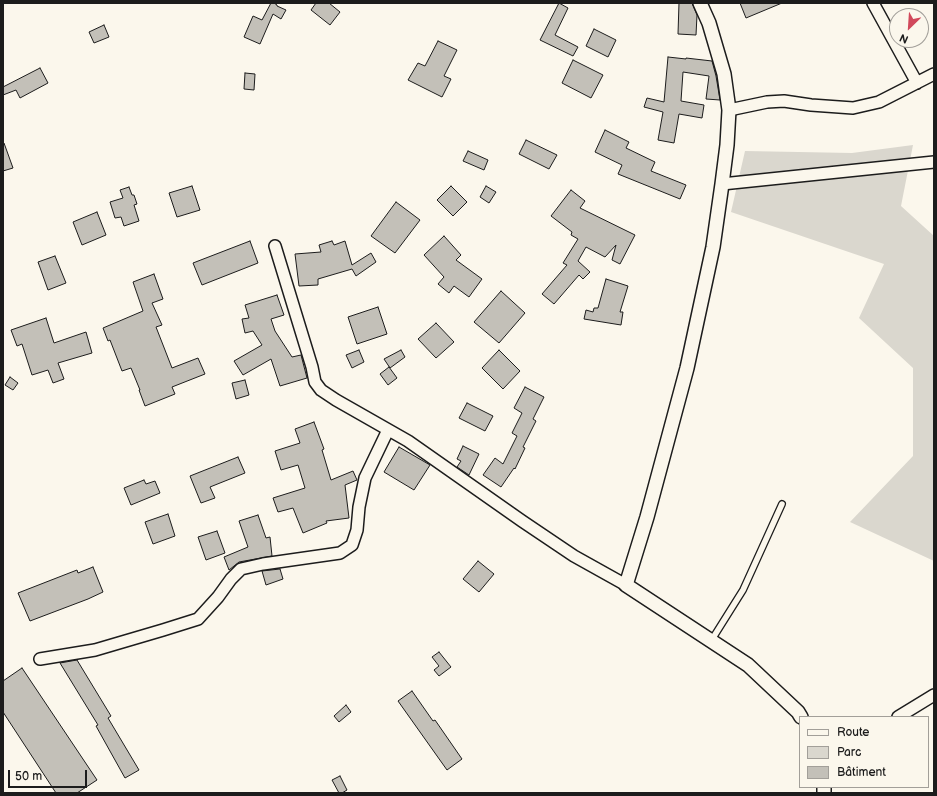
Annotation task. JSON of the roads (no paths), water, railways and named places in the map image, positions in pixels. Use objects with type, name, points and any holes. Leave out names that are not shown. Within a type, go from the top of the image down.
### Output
[{"type":"street","points":[[626,585],[647,517],[687,368],[713,247],[727,145],[729,110],[724,74],[709,23],[700,3]]},
{"type":"street","points":[[873,3],[917,83]]},
{"type":"street","points":[[729,110],[767,102],[784,101],[811,105],[853,108],[879,102],[934,74]]},
{"type":"street","points":[[722,184],[934,162]]},
{"type":"street","points":[[275,246],[312,367],[315,382],[321,390],[408,441],[574,556],[626,585],[748,665],[800,716]]},
{"type":"street","points":[[40,659],[94,650],[198,619],[241,569],[263,564],[340,553],[352,545],[365,478],[388,430]]},
{"type":"street","points":[[900,716],[934,695]]},
{"type":"lane","points":[[711,641],[744,590],[782,504]]}]
